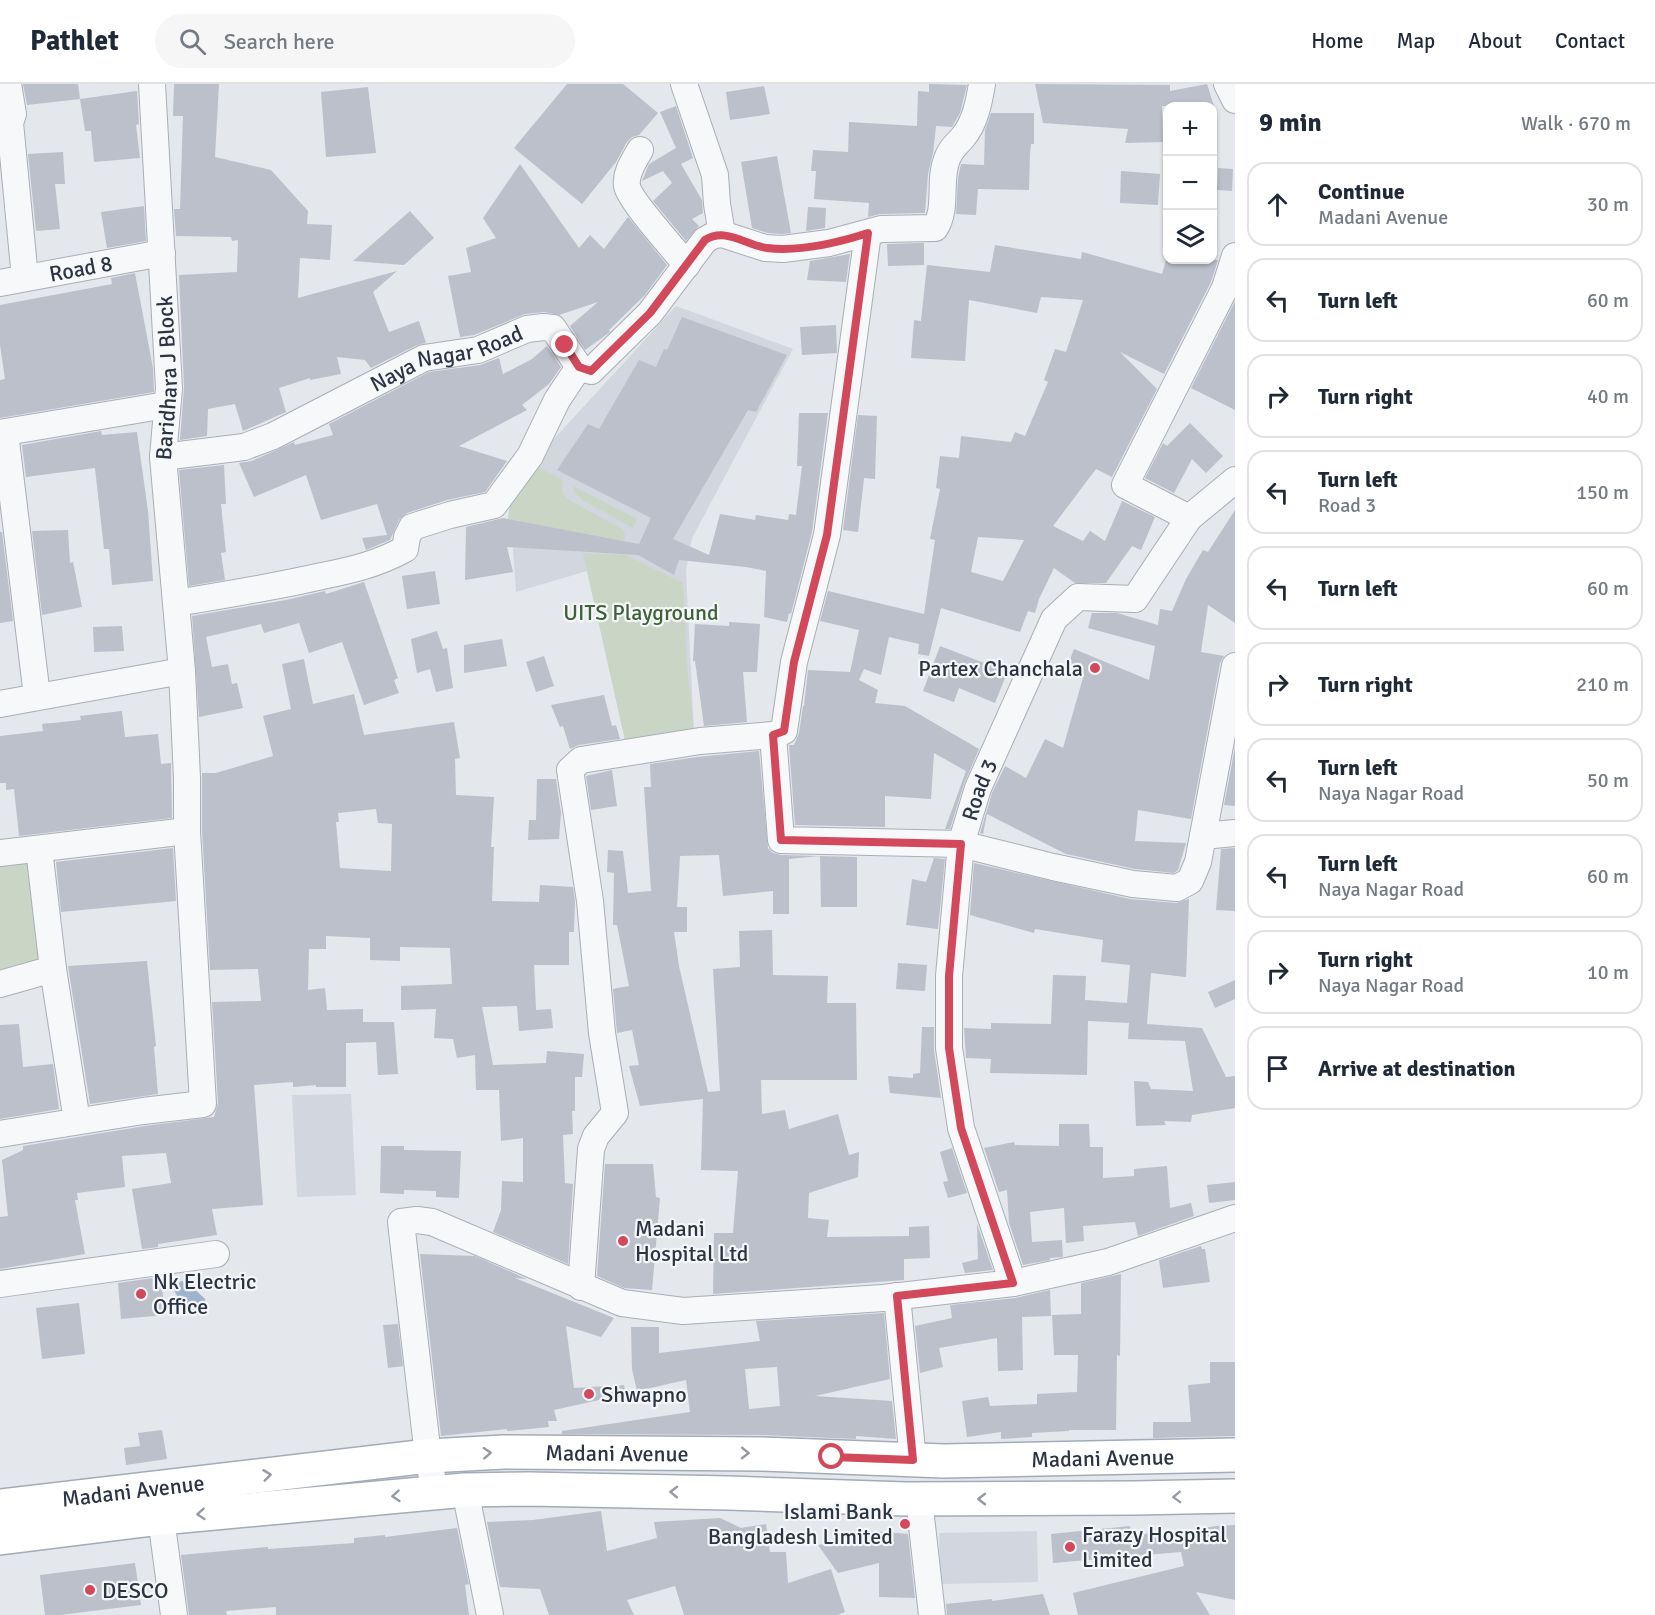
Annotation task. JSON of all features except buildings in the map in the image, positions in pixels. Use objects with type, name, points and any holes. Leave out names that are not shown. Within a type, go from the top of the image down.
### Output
[{"type":"main road","name":"Madani Avenue","points":[[0,1506],[428,1456],[504,1452],[625,1451],[913,1460],[1235,1455]]},
{"type":"main road","name":"Madani Avenue","points":[[0,1538],[161,1518],[450,1491],[529,1489],[919,1499],[1235,1496]]},
{"type":"street","points":[[8,84],[13,114],[5,125],[25,278]]},
{"type":"street","name":"Baridhara J Block","points":[[77,1121],[203,1104],[182,671],[162,457],[169,388],[152,84]]},
{"type":"street","points":[[684,84],[715,175],[722,234]]},
{"type":"street","points":[[176,603],[362,568],[386,560],[405,549],[406,537],[412,527],[494,505],[530,456],[557,400],[579,367],[591,371],[650,313],[705,240],[714,235],[722,234],[765,248],[783,249],[829,243],[881,229],[934,228],[939,221],[946,160],[953,146],[963,138],[972,123],[982,84]]},
{"type":"street","points":[[1227,84],[1235,100]]},
{"type":"street","points":[[640,150],[629,171],[627,186],[635,202],[687,265]]},
{"type":"street","points":[[581,1287],[591,1149],[596,1136],[615,1113],[602,1033],[590,900],[570,770],[581,760],[700,741],[773,735],[784,731],[794,662],[827,535],[868,233]]},
{"type":"street","name":"Road 8","points":[[0,283],[162,254]]},
{"type":"street","points":[[1189,518],[1125,485],[1225,288],[1235,256]]},
{"type":"street","name":"Naya Nagar Road","points":[[162,457],[244,447],[273,436],[424,358],[478,350],[527,329],[553,327],[579,367]]},
{"type":"street","points":[[37,696],[2,433],[166,405]]},
{"type":"street","name":"Road 3","points":[[1013,1283],[961,1128],[949,1048],[949,976],[961,844],[978,788],[1054,619],[1078,597],[1135,599],[1189,518],[1235,480]]},
{"type":"street","points":[[773,735],[781,840],[961,844],[1133,884],[1177,888],[1190,881],[1198,862],[1235,666]]},
{"type":"street","points":[[0,704],[182,671]]},
{"type":"street","points":[[0,853],[188,831]]},
{"type":"street","points":[[1203,836],[1235,833]]},
{"type":"street","points":[[0,1134],[77,1121],[39,849]]},
{"type":"street","points":[[0,984],[54,969]]},
{"type":"street","points":[[490,1615],[450,1491],[428,1456],[401,1222],[417,1220],[432,1222],[622,1303],[683,1311],[897,1296],[1013,1283],[1108,1262],[1235,1218]]},
{"type":"street","points":[[0,1284],[216,1254]]},
{"type":"street","points":[[897,1296],[913,1460]]},
{"type":"street","points":[[919,1499],[932,1615]]},
{"type":"street","points":[[161,1518],[174,1615]]},
{"type":"shaded area","points":[[676,306],[793,349],[692,538],[686,571],[694,731],[625,740],[587,571],[516,592],[513,548],[508,519],[511,497],[553,440]]},
{"type":"shaded area","points":[[351,1094],[356,1195],[297,1197],[292,1095]]},
{"type":"shaded area","points":[[1037,1531],[1038,1582],[940,1584],[939,1533]]},
{"type":"green space","points":[[539,468],[562,479],[563,494],[569,500],[622,529],[625,534],[624,541],[508,519],[511,502],[517,490]]},
{"type":"green space","points":[[573,486],[637,519],[633,528],[584,501],[574,492]]},
{"type":"green space","name":"UITS Playground","points":[[583,553],[626,555],[683,583],[687,665],[694,731],[625,740]]},
{"type":"green space","points":[[37,856],[46,962],[0,970],[0,859]]},
{"type":"water","points":[[181,1281],[205,1299],[205,1307],[199,1314],[190,1311],[177,1296],[174,1289]]},
{"type":"place","name":"Partex Chanchala","points":[[1095,668]]},
{"type":"place","name":"Madani Hospital Ltd","points":[[623,1241]]},
{"type":"place","name":"Nk Electric Office","points":[[141,1294]]},
{"type":"place","name":"Shwapno","points":[[589,1394]]},
{"type":"place","name":"Islami Bank Bangladesh Limited","points":[[905,1524]]},
{"type":"place","name":"Farazy Hospital Limited","points":[[1070,1547]]},
{"type":"place","name":"DESCO","points":[[90,1590]]},
{"type":"route","points":[[565,345],[579,367],[591,371],[650,313],[705,240],[714,235],[722,234],[765,248],[783,249],[829,243],[868,233],[827,535],[794,662],[784,731],[773,735],[781,840],[961,844],[949,976],[949,1048],[961,1128],[1013,1283],[897,1296],[913,1460],[832,1457]]}]
